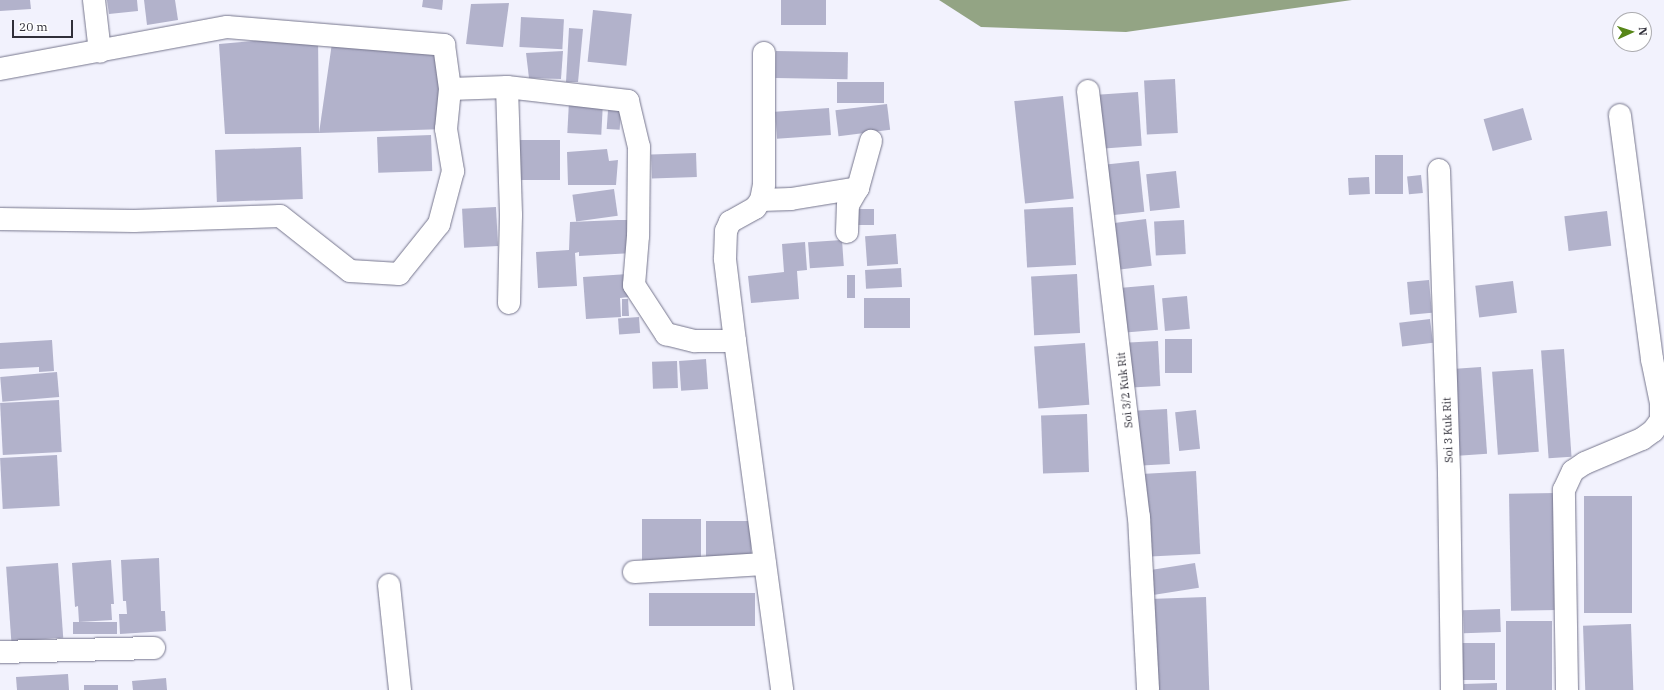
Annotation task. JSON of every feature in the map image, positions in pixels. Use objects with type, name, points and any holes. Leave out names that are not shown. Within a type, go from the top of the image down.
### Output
[{"type":"street","points":[[94,0],[100,52]]},
{"type":"street","points":[[0,69],[100,52],[227,27],[444,45],[450,89],[446,129],[453,171],[439,224],[399,274],[350,271],[280,216],[134,221],[0,219]]},
{"type":"street","points":[[764,53],[764,185],[761,200],[748,213],[730,222],[726,231],[725,259],[734,340],[782,690]]},
{"type":"street","points":[[450,89],[507,87],[628,101],[639,147],[638,236],[634,285],[666,334],[695,341],[734,340]]},
{"type":"street","points":[[507,87],[511,216],[509,303]]},
{"type":"street","name":"Soi 3/2 Kuk Rit","points":[[1088,91],[1117,314],[1138,517],[1148,690]]},
{"type":"street","points":[[1568,690],[1564,490],[1573,471],[1585,462],[1642,438],[1653,431],[1661,420],[1661,403],[1652,359],[1620,115]]},
{"type":"street","points":[[847,232],[848,205],[858,188],[871,141]]},
{"type":"street","name":"Soi 3 Kuk Rit","points":[[1440,170],[1449,473],[1452,690]]},
{"type":"street","points":[[761,200],[791,199],[858,188]]},
{"type":"street","points":[[634,572],[765,564]]},
{"type":"street","points":[[390,585],[400,690]]},
{"type":"street","points":[[0,652],[154,648]]},
{"type":"shaded area","points":[[939,0],[1352,0],[1126,32],[981,27]]},
{"type":"building","points":[[0,0],[30,0],[31,9],[0,11]]},
{"type":"building","points":[[107,0],[137,0],[138,11],[109,14]]},
{"type":"building","points":[[144,0],[175,0],[178,20],[147,25]]},
{"type":"building","points":[[423,0],[443,0],[442,10],[422,7]]},
{"type":"building","points":[[781,0],[826,0],[826,25],[781,25]]},
{"type":"building","points":[[509,3],[503,47],[466,44],[471,4]]},
{"type":"building","points":[[593,10],[632,14],[626,66],[588,62]]},
{"type":"building","points":[[521,17],[564,19],[562,49],[519,47]]},
{"type":"building","points":[[569,28],[583,29],[578,82],[566,82]]},
{"type":"building","points":[[318,35],[319,133],[225,134],[219,44]]},
{"type":"building","points":[[333,36],[436,53],[446,129],[319,133]]},
{"type":"building","points":[[563,51],[561,79],[529,78],[526,53]]},
{"type":"building","points":[[776,51],[848,52],[848,79],[776,78]]},
{"type":"building","points":[[1175,79],[1178,133],[1147,135],[1144,81]]},
{"type":"building","points":[[837,82],[884,82],[884,103],[837,103]]},
{"type":"building","points":[[1138,92],[1142,146],[1101,149],[1097,95]]},
{"type":"building","points":[[1063,96],[1074,198],[1025,204],[1014,101]]},
{"type":"building","points":[[569,101],[603,103],[601,135],[567,133]]},
{"type":"building","points":[[887,104],[890,130],[839,136],[835,110]]},
{"type":"building","points":[[829,108],[831,135],[777,139],[775,112]]},
{"type":"building","points":[[1523,108],[1532,140],[1493,151],[1484,119]]},
{"type":"building","points":[[608,110],[621,111],[620,130],[607,129]]},
{"type":"building","points":[[431,135],[432,171],[378,173],[377,137]]},
{"type":"building","points":[[519,140],[560,140],[560,180],[519,180]]},
{"type":"building","points":[[301,147],[303,199],[217,202],[215,150]]},
{"type":"building","points":[[607,149],[609,161],[618,160],[616,185],[568,185],[567,152]]},
{"type":"building","points":[[696,153],[697,177],[652,179],[651,155]]},
{"type":"building","points":[[1375,155],[1403,155],[1403,194],[1375,194]]},
{"type":"building","points":[[1139,161],[1144,212],[1112,215],[1106,164]]},
{"type":"building","points":[[1176,171],[1180,208],[1150,211],[1146,174]]},
{"type":"building","points":[[1421,175],[1423,193],[1409,194],[1407,176]]},
{"type":"building","points":[[1369,177],[1370,194],[1349,195],[1348,178]]},
{"type":"building","points":[[614,189],[618,216],[576,222],[572,195]]},
{"type":"building","points":[[496,207],[498,246],[464,248],[462,209]]},
{"type":"building","points":[[1073,207],[1076,265],[1027,267],[1024,210]]},
{"type":"building","points":[[850,209],[874,209],[874,225],[850,225]]},
{"type":"building","points":[[1607,211],[1611,246],[1569,251],[1564,216]]},
{"type":"building","points":[[1146,219],[1152,266],[1120,270],[1114,223]]},
{"type":"building","points":[[631,220],[633,253],[579,256],[579,252],[575,253],[577,286],[538,288],[536,252],[569,250],[570,222]]},
{"type":"building","points":[[1184,220],[1186,254],[1156,256],[1154,222]]},
{"type":"building","points":[[896,234],[898,264],[867,266],[865,236]]},
{"type":"building","points":[[842,240],[844,266],[810,268],[808,242]]},
{"type":"building","points":[[805,242],[807,270],[797,271],[799,299],[751,303],[748,276],[784,272],[782,244]]},
{"type":"building","points":[[901,268],[902,287],[866,289],[865,270]]},
{"type":"building","points":[[628,274],[629,297],[620,298],[621,317],[586,319],[583,277]]},
{"type":"building","points":[[1077,274],[1080,333],[1034,335],[1031,276]]},
{"type":"building","points":[[847,275],[855,275],[855,298],[847,298]]},
{"type":"building","points":[[1429,280],[1432,313],[1410,315],[1407,282]]},
{"type":"building","points":[[1513,281],[1517,313],[1479,317],[1475,286]]},
{"type":"building","points":[[1154,285],[1158,330],[1126,333],[1122,288]]},
{"type":"building","points":[[1187,296],[1190,329],[1165,331],[1162,298]]},
{"type":"building","points":[[864,298],[910,298],[910,328],[864,328]]},
{"type":"building","points":[[622,299],[628,299],[629,316],[622,316]]},
{"type":"building","points":[[639,317],[640,333],[619,334],[618,318]]},
{"type":"building","points":[[1430,319],[1433,343],[1402,347],[1399,323]]},
{"type":"building","points":[[1165,339],[1192,339],[1192,373],[1165,373]]},
{"type":"building","points":[[52,340],[54,371],[39,372],[39,367],[0,369],[0,343]]},
{"type":"building","points":[[1158,341],[1160,386],[1126,388],[1124,343]]},
{"type":"building","points":[[1085,343],[1089,405],[1038,408],[1034,347]]},
{"type":"building","points":[[1564,349],[1572,457],[1549,458],[1541,351]]},
{"type":"building","points":[[706,359],[708,389],[681,391],[679,361]]},
{"type":"building","points":[[677,361],[678,388],[653,389],[652,362]]},
{"type":"building","points":[[1481,367],[1487,454],[1458,456],[1452,369]]},
{"type":"building","points":[[1533,369],[1539,452],[1498,455],[1492,372]]},
{"type":"building","points":[[57,372],[59,397],[2,402],[0,377]]},
{"type":"building","points":[[59,400],[62,452],[3,455],[0,403]]},
{"type":"building","points":[[1167,409],[1170,464],[1137,466],[1134,411]]},
{"type":"building","points":[[1196,410],[1200,449],[1179,451],[1175,412]]},
{"type":"building","points":[[1087,414],[1089,472],[1043,474],[1041,416]]},
{"type":"building","points":[[57,455],[60,506],[3,509],[0,458]]},
{"type":"building","points":[[1196,471],[1200,554],[1145,557],[1141,474]]},
{"type":"building","points":[[1556,493],[1558,610],[1511,611],[1509,494]]},
{"type":"building","points":[[1584,496],[1632,496],[1632,613],[1584,613]]},
{"type":"building","points":[[642,519],[701,519],[701,566],[642,566]]},
{"type":"building","points":[[706,521],[751,521],[751,558],[706,558]]},
{"type":"building","points":[[159,558],[161,611],[165,611],[166,631],[120,634],[119,614],[127,614],[126,601],[123,601],[121,560]]},
{"type":"building","points":[[111,560],[114,604],[111,604],[112,620],[79,622],[78,606],[75,607],[72,563]]},
{"type":"building","points":[[58,563],[63,638],[11,641],[6,567]]},
{"type":"building","points":[[1195,563],[1199,588],[1152,595],[1148,571]]},
{"type":"building","points":[[649,593],[755,593],[755,626],[649,626]]},
{"type":"building","points":[[1206,597],[1209,690],[1152,690],[1149,599]]},
{"type":"building","points":[[1500,609],[1501,632],[1464,633],[1463,610]]},
{"type":"building","points":[[1506,621],[1552,621],[1552,690],[1506,690]]},
{"type":"building","points":[[73,622],[117,622],[117,634],[73,634]]},
{"type":"building","points":[[1631,624],[1633,690],[1585,690],[1583,626]]},
{"type":"building","points":[[1462,643],[1495,643],[1495,680],[1462,680]]},
{"type":"building","points":[[68,674],[69,690],[17,690],[16,677]]},
{"type":"building","points":[[166,678],[167,690],[133,690],[132,681]]},
{"type":"building","points":[[1497,683],[1497,690],[1464,690],[1464,684]]},
{"type":"building","points":[[84,685],[118,685],[118,690],[84,690]]}]
